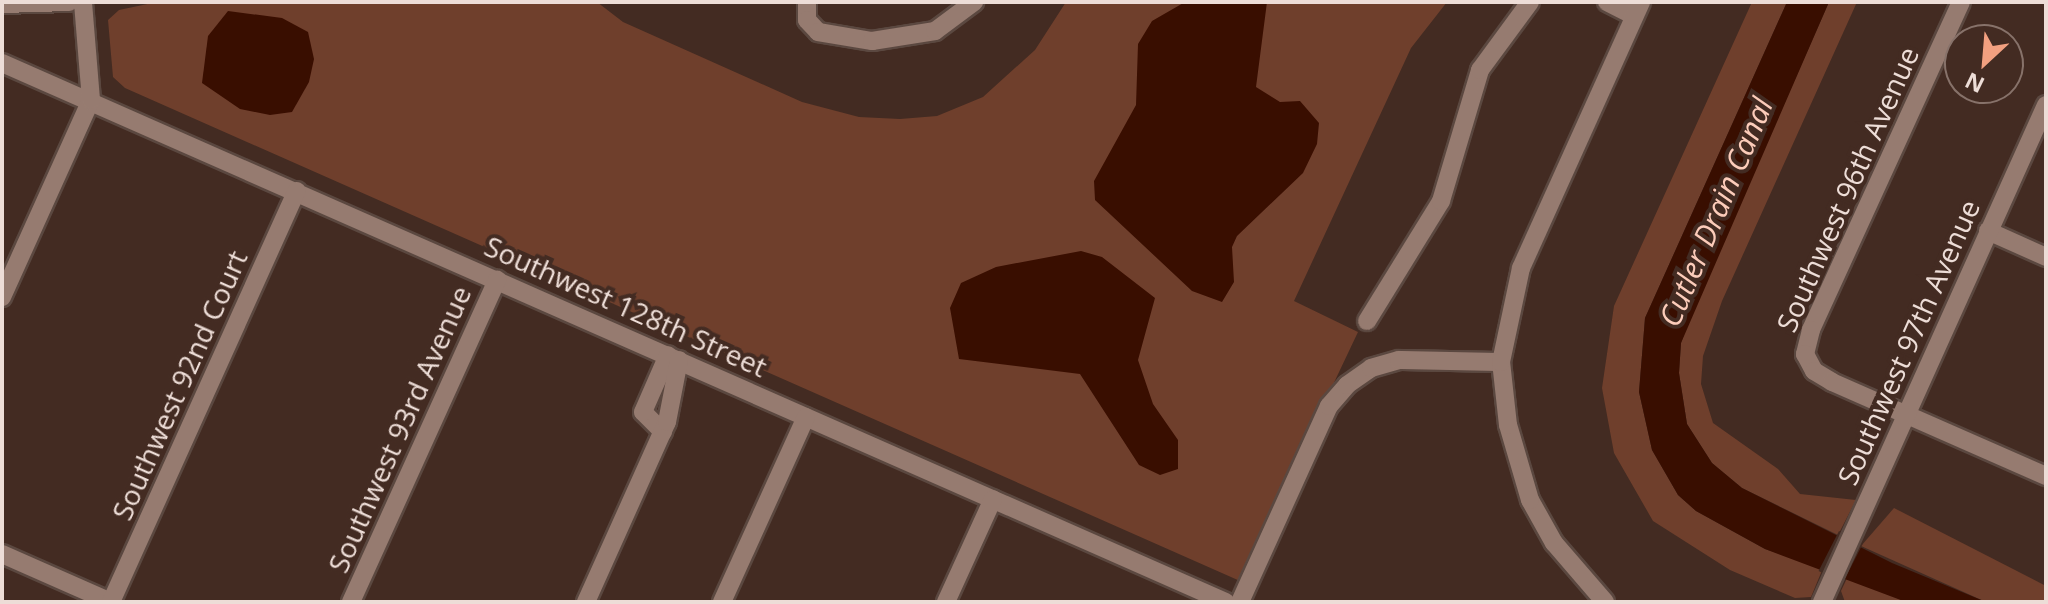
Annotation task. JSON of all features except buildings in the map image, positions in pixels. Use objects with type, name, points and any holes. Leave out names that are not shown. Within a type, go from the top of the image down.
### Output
[{"type":"street","points":[[2,4],[69,2]]},
{"type":"street","points":[[2,297],[91,100],[83,2]]},
{"type":"street","points":[[807,2],[807,20],[818,32],[872,41],[935,31],[974,2]]},
{"type":"street","points":[[1367,321],[1441,201],[1480,70],[1530,2]]},
{"type":"street","points":[[1605,602],[1554,543],[1530,500],[1508,425],[1501,362],[1521,268],[1637,9],[1607,2]]},
{"type":"street","name":"Southwest 96th Avenue","points":[[1906,414],[1823,377],[1805,354],[1811,330],[1961,2]]},
{"type":"street","name":"Southwest 128th Street","points":[[2,63],[1226,602]]},
{"type":"street","name":"Southwest 97th Avenue","points":[[1822,602],[2046,105]]},
{"type":"street","name":"Southwest 92nd Court","points":[[111,602],[297,191]]},
{"type":"street","points":[[1988,231],[2046,257]]},
{"type":"street","name":"Southwest 93rd Avenue","points":[[351,602],[497,280]]},
{"type":"street","points":[[586,602],[663,432],[643,412],[674,358]]},
{"type":"street","points":[[1240,602],[1329,406],[1347,385],[1371,368],[1399,360],[1501,362]]},
{"type":"street","points":[[1906,414],[2046,476]]},
{"type":"street","points":[[722,602],[806,417]]},
{"type":"street","points":[[946,602],[993,499]]},
{"type":"street","points":[[2,554],[111,602]]},
{"type":"shaded area","points":[[157,2],[597,2],[623,22],[802,102],[859,117],[900,119],[937,116],[983,97],[1035,50],[1066,2],[1447,2],[1411,48],[1294,301],[1358,332],[1240,581],[125,88],[113,77],[108,20],[119,10]]},
{"type":"shaded area","points":[[1752,2],[1787,2],[1645,318],[1639,392],[1652,450],[1678,495],[1696,511],[1765,549],[1823,568],[1811,597],[1795,598],[1730,570],[1653,521],[1614,453],[1602,388],[1614,306]]},
{"type":"shaded area","points":[[1829,2],[1857,2],[1722,301],[1703,356],[1701,384],[1713,423],[1778,469],[1800,494],[1856,500],[1838,535],[1742,488],[1712,463],[1687,424],[1679,373],[1681,343],[1692,312]]},
{"type":"shaded area","points":[[1894,508],[2046,586],[2046,602],[1986,602],[1861,546]]},
{"type":"shaded area","points":[[1848,576],[1906,602],[1845,602],[1841,591]]},
{"type":"water","points":[[1185,2],[1267,2],[1256,87],[1280,102],[1300,101],[1319,123],[1317,144],[1303,173],[1237,236],[1232,247],[1234,282],[1222,302],[1192,291],[1095,200],[1094,181],[1136,105],[1138,44],[1152,21]]},
{"type":"water","name":"Cutler Drain Canal","points":[[1787,2],[1829,2],[1681,343],[1679,373],[1687,424],[1712,463],[1742,488],[1892,563],[1986,602],[1906,602],[1765,549],[1696,511],[1678,495],[1652,450],[1639,392],[1645,318]]},
{"type":"water","points":[[228,11],[282,18],[308,32],[314,59],[309,82],[292,112],[270,115],[240,109],[202,83],[208,36]]},
{"type":"water","points":[[1081,251],[1102,257],[1155,298],[1138,360],[1153,404],[1178,440],[1178,469],[1160,475],[1139,465],[1080,374],[959,359],[950,308],[961,283],[996,267]]},
{"type":"pier","points":[[1839,531],[1863,543],[1843,583],[1819,571]]}]
